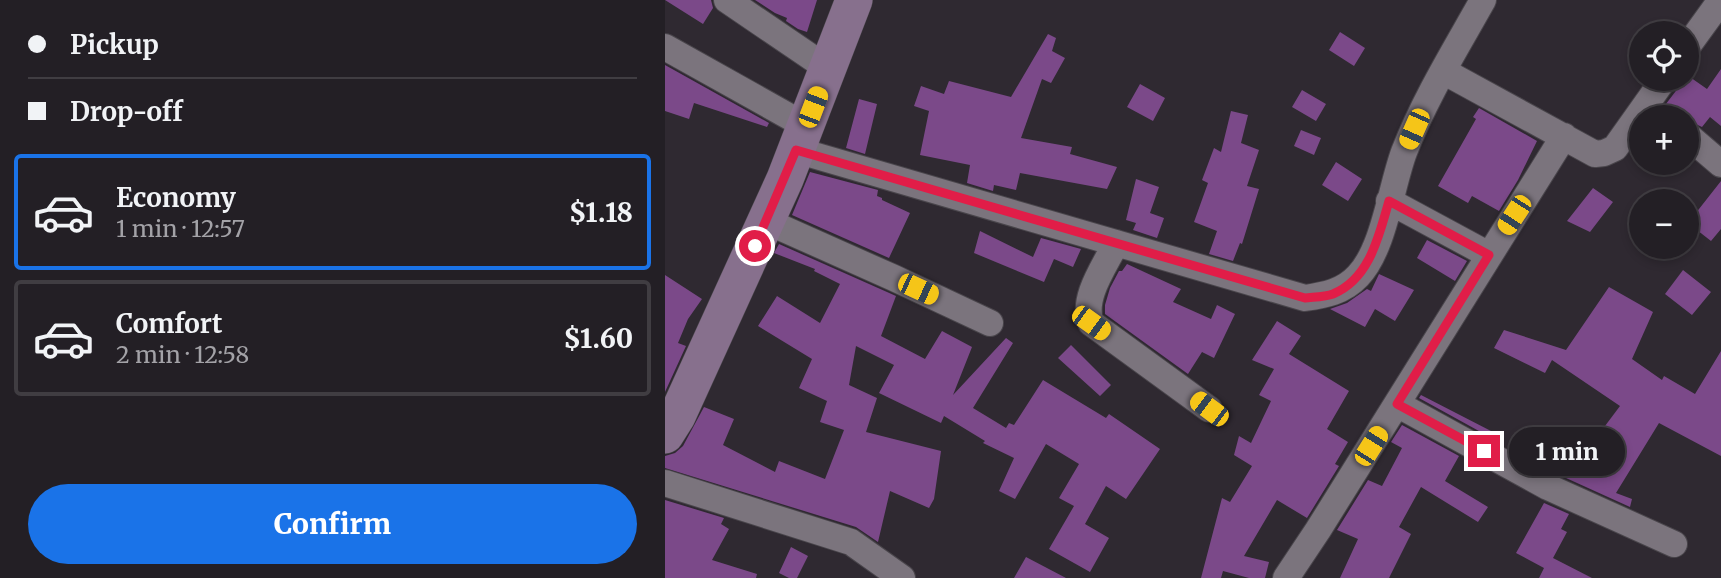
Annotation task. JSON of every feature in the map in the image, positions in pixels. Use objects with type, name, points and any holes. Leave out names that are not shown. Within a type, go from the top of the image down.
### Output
[{"type":"street","points":[[727,0],[827,68]]},
{"type":"street","points":[[665,435],[677,416],[766,221],[854,0]]},
{"type":"street","points":[[665,47],[801,138],[1116,243],[1305,298],[1333,294],[1358,276],[1375,248],[1404,153],[1443,71],[1483,0]]},
{"type":"street","points":[[1699,30],[1721,0]]},
{"type":"street","points":[[1443,71],[1595,154],[1615,148],[1629,135]]},
{"type":"street","points":[[1286,578],[1564,136]]},
{"type":"street","points":[[1699,145],[1721,164]]},
{"type":"street","points":[[1389,201],[1489,255]]},
{"type":"street","points":[[766,221],[990,323]]},
{"type":"street","points":[[1116,243],[1090,297],[1087,313],[1091,323],[1209,409]]},
{"type":"street","points":[[1397,404],[1548,487],[1674,544]]},
{"type":"street","points":[[665,484],[851,542],[902,578]]},
{"type":"building","points":[[665,0],[711,0],[713,8],[703,24]]},
{"type":"building","points":[[755,0],[817,0],[807,32],[798,29],[786,21],[787,18]]},
{"type":"building","points":[[1340,32],[1365,48],[1354,66],[1329,50]]},
{"type":"building","points":[[1048,34],[1056,38],[1052,51],[1065,58],[1051,83],[1042,79],[1021,138],[1072,147],[1070,154],[1117,167],[1107,189],[1020,173],[1016,190],[994,185],[993,191],[967,183],[970,165],[920,155],[929,111],[914,106],[921,86],[944,94],[949,81],[1011,97]]},
{"type":"building","points":[[665,65],[769,123],[767,127],[694,103],[689,119],[665,111]]},
{"type":"building","points":[[1721,69],[1721,126],[1710,117],[1702,127],[1699,126],[1699,105],[1665,105],[1676,91],[1699,91],[1699,83],[1707,89]]},
{"type":"building","points":[[1140,84],[1165,98],[1153,121],[1127,107]]},
{"type":"building","points":[[1302,90],[1326,104],[1316,121],[1292,107]]},
{"type":"building","points":[[859,99],[877,104],[865,154],[846,148]]},
{"type":"building","points":[[1479,108],[1537,141],[1499,211],[1472,196],[1468,203],[1438,186],[1476,119],[1473,117]]},
{"type":"building","points":[[1231,111],[1248,115],[1241,143],[1259,150],[1247,186],[1259,189],[1242,244],[1240,243],[1233,261],[1209,254],[1217,231],[1194,222],[1208,183],[1202,180],[1214,148],[1221,152]]},
{"type":"building","points":[[1301,130],[1321,138],[1314,155],[1294,146]]},
{"type":"building","points":[[1336,162],[1362,179],[1348,201],[1322,185]]},
{"type":"building","points":[[810,172],[878,190],[877,196],[882,200],[910,213],[889,258],[792,215]]},
{"type":"building","points":[[1136,179],[1159,187],[1150,213],[1164,218],[1157,238],[1133,230],[1136,223],[1126,220]]},
{"type":"building","points":[[1721,181],[1721,229],[1711,241],[1699,232],[1699,209]]},
{"type":"building","points":[[1593,188],[1613,202],[1590,232],[1567,221]]},
{"type":"building","points":[[980,231],[1033,257],[1041,238],[1081,249],[1073,267],[1054,259],[1044,282],[974,253]]},
{"type":"building","points":[[1427,240],[1467,261],[1455,281],[1417,258]]},
{"type":"building","points":[[779,244],[896,296],[881,336],[925,359],[942,331],[972,347],[953,395],[1006,338],[1013,343],[973,408],[1006,428],[1009,423],[1014,425],[1043,380],[1106,418],[1109,414],[1160,449],[1126,499],[1106,486],[1085,524],[1109,538],[1090,572],[1049,549],[1074,506],[1059,498],[1079,464],[1046,444],[1015,499],[999,491],[1014,458],[983,443],[985,441],[944,416],[941,423],[879,393],[894,365],[856,346],[849,385],[877,398],[866,432],[941,451],[934,499],[929,508],[890,491],[878,542],[856,527],[665,468],[665,456],[675,453],[683,446],[704,407],[734,419],[723,445],[775,472],[779,461],[825,479],[844,430],[820,422],[827,401],[799,388],[812,359],[758,326],[777,296],[820,323],[840,284],[814,271],[815,269],[774,253]]},
{"type":"building","points":[[1127,264],[1181,289],[1173,302],[1211,319],[1217,305],[1235,314],[1214,358],[1202,352],[1188,374],[1105,314],[1110,288],[1119,271]]},
{"type":"building","points":[[1683,270],[1711,292],[1692,315],[1665,294]]},
{"type":"building","points":[[1379,274],[1414,290],[1395,321],[1375,309],[1365,327],[1330,309],[1347,303],[1367,289],[1371,291]]},
{"type":"building","points":[[665,275],[702,299],[688,319],[678,343],[686,346],[665,392]]},
{"type":"building","points":[[1609,287],[1653,312],[1632,359],[1662,380],[1664,376],[1695,394],[1721,351],[1721,456],[1659,423],[1616,493],[1632,499],[1630,507],[1555,473],[1523,455],[1539,425],[1587,450],[1620,406],[1552,360],[1545,373],[1494,348],[1504,330],[1566,350]]},
{"type":"building","points":[[1277,321],[1301,336],[1289,354],[1349,391],[1327,429],[1348,442],[1335,464],[1339,466],[1307,518],[1277,500],[1244,556],[1269,562],[1265,578],[1249,578],[1223,571],[1221,578],[1201,578],[1222,498],[1230,502],[1252,466],[1234,455],[1239,436],[1251,443],[1271,401],[1259,395],[1274,369],[1252,360]]},
{"type":"building","points":[[1071,345],[1111,385],[1100,396],[1058,358]]},
{"type":"building","points":[[1421,395],[1491,431],[1488,436],[1419,398]]},
{"type":"building","points":[[1402,425],[1459,456],[1445,481],[1488,507],[1478,522],[1421,487],[1399,527],[1411,534],[1389,578],[1340,578],[1358,539],[1337,530],[1368,480],[1382,486],[1402,448],[1391,442]]},
{"type":"building","points":[[665,500],[724,518],[721,524],[729,529],[712,560],[757,574],[756,578],[665,578]]},
{"type":"building","points":[[1544,503],[1569,514],[1561,529],[1567,532],[1553,558],[1592,578],[1539,578],[1544,568],[1516,553]]},
{"type":"building","points":[[791,547],[808,556],[797,578],[789,578],[779,573]]},
{"type":"building","points":[[1026,557],[1066,578],[1014,578]]},
{"type":"route","points":[[755,246],[796,150],[1305,298],[1333,294],[1358,276],[1375,248],[1389,201],[1489,255],[1397,404],[1484,451]]}]
